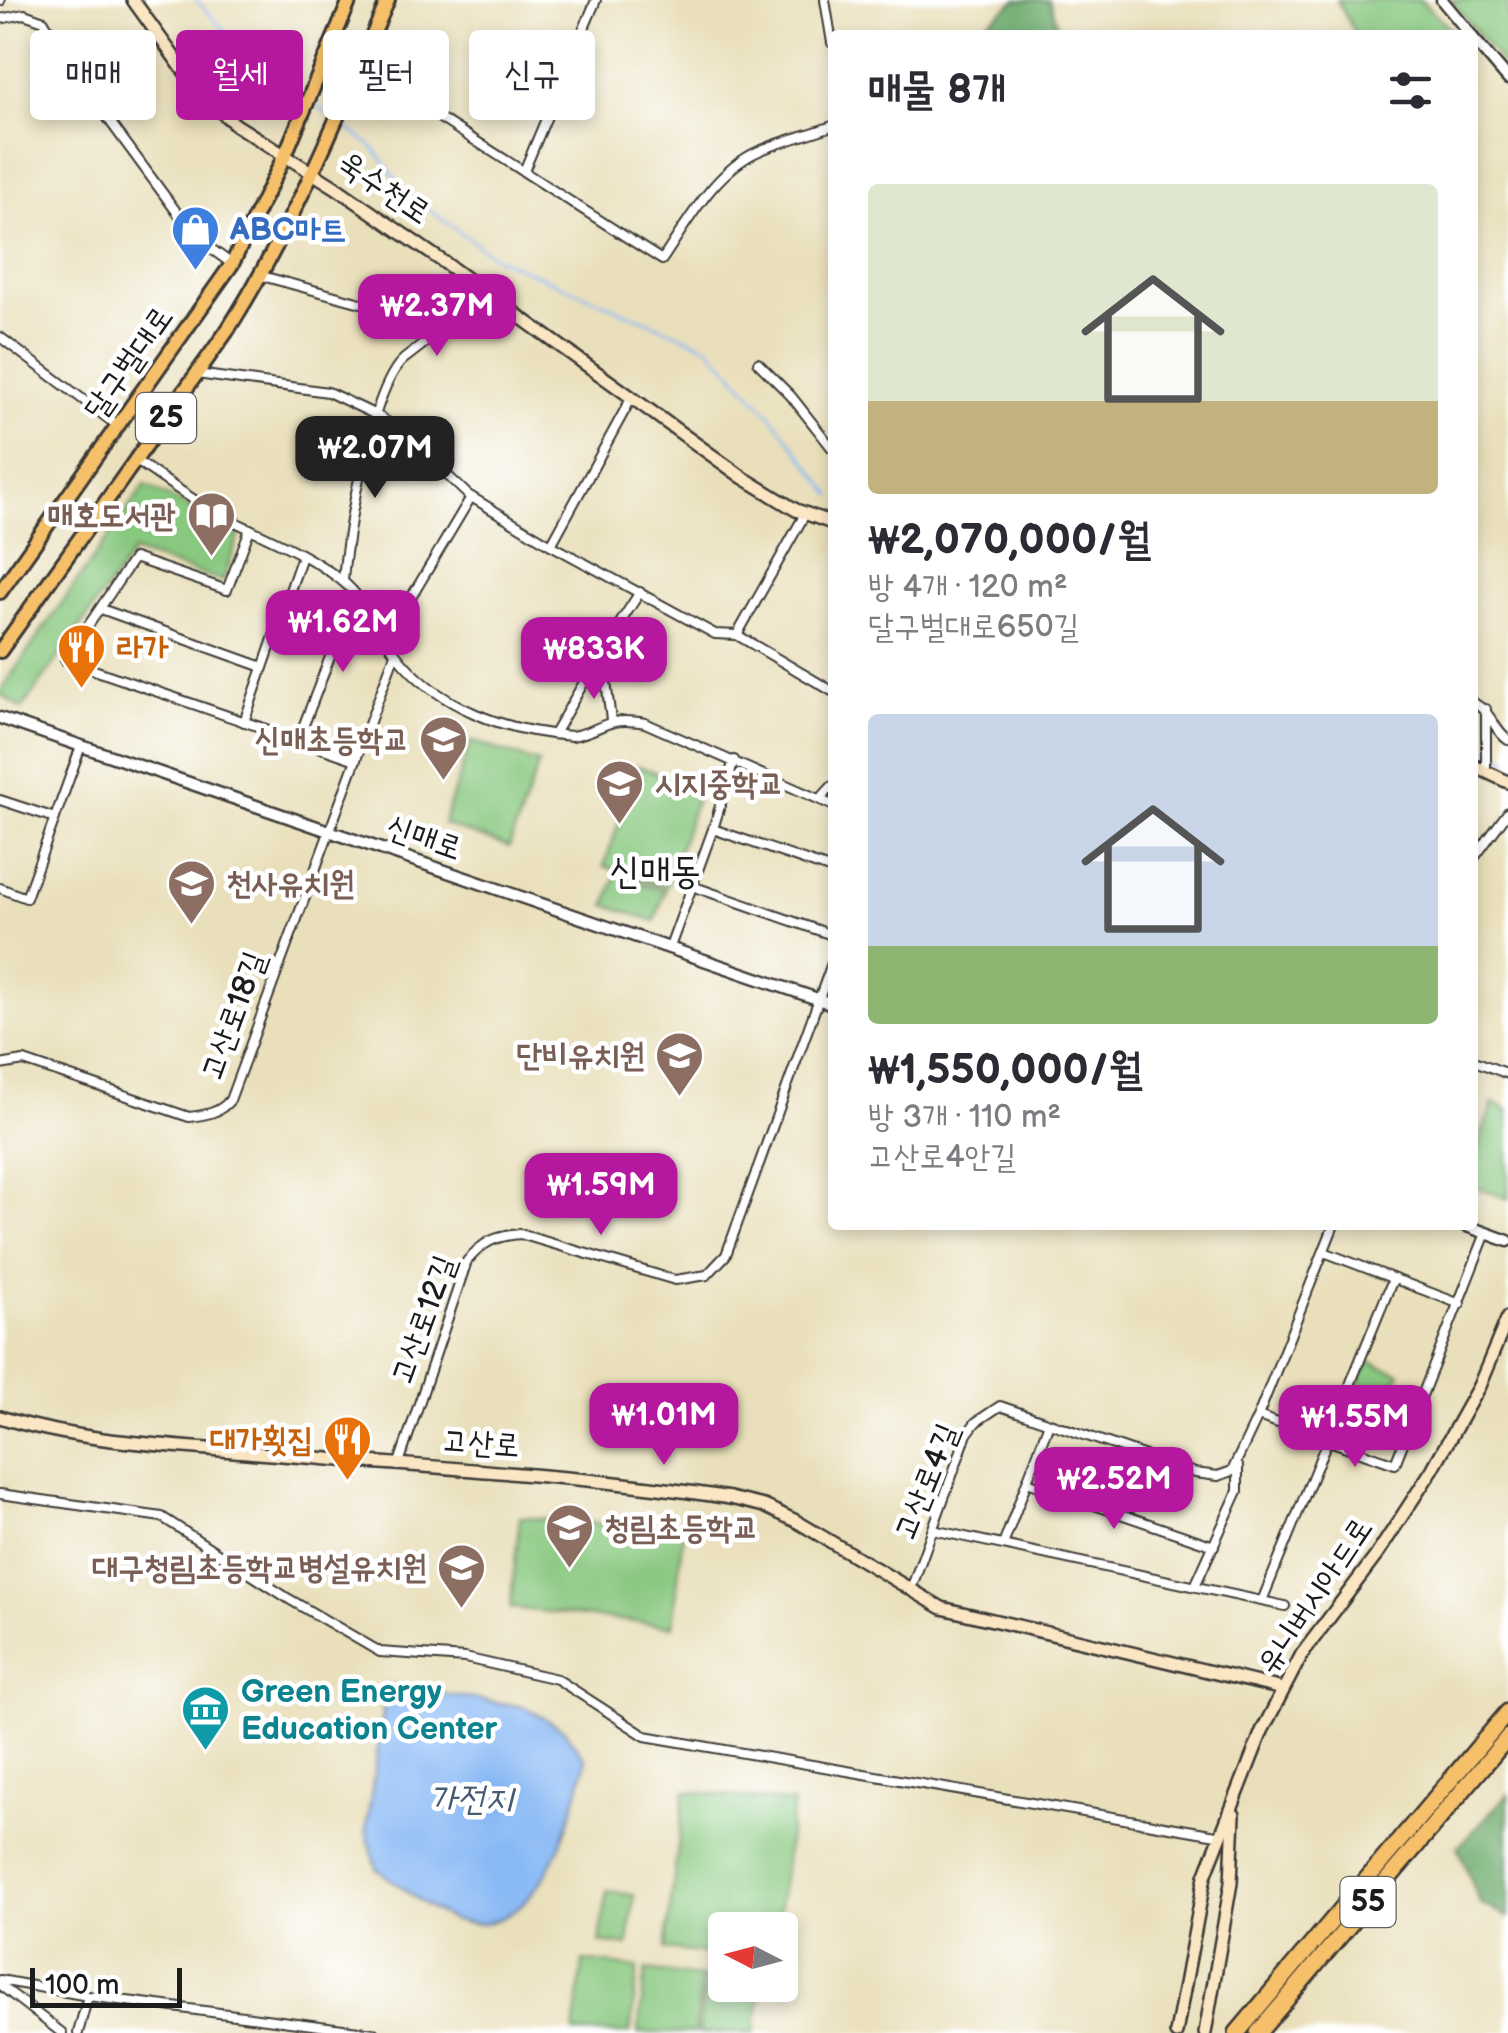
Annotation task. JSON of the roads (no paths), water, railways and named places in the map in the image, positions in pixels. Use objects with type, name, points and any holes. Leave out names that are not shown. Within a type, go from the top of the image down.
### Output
[{"type":"highway","name":"55","points":[[1261,2029],[1466,1774],[1506,1714]]},
{"type":"highway","name":"55","points":[[1237,2033],[1466,1774],[1508,1737]]},
{"type":"main road","name":"욱수천로","points":[[133,0],[200,93],[236,124],[312,172],[742,476],[805,514],[828,523]]},
{"type":"main road","name":"달구벌대로","points":[[0,592],[232,264],[285,156],[350,0]]},
{"type":"main road","name":"달구벌대로","points":[[375,30],[388,0]]},
{"type":"main road","name":"달구벌대로","points":[[0,651],[262,276],[335,120]]},
{"type":"main road","points":[[1478,768],[1508,782]]},
{"type":"main road","name":"유니버시아드로","points":[[1173,2033],[1187,1985],[1205,1876],[1283,1688],[1302,1654],[1376,1556],[1432,1470],[1479,1386],[1508,1317]]},
{"type":"main road","name":"고산로","points":[[0,1417],[35,1428],[106,1440],[680,1490],[764,1506],[796,1521],[910,1592],[960,1614],[1283,1688]]},
{"type":"main road","name":"유니버시아드로","points":[[1205,2033],[1231,1883],[1235,1806]]},
{"type":"street","points":[[524,171],[596,0]]},
{"type":"street","points":[[825,0],[830,30]]},
{"type":"street","points":[[1442,0],[1467,30]]},
{"type":"street","points":[[0,19],[24,14],[44,21],[70,67],[195,237],[232,264]]},
{"type":"street","points":[[1478,43],[1508,79]]},
{"type":"street","points":[[444,120],[662,260],[712,190],[736,165],[756,152],[828,127]]},
{"type":"street","points":[[262,276],[394,312],[444,331]]},
{"type":"street","points":[[343,581],[363,464],[376,415],[398,364],[487,294]]},
{"type":"street","points":[[0,337],[118,426]]},
{"type":"street","points":[[758,363],[791,396],[828,443]]},
{"type":"street","points":[[196,374],[328,392],[376,415],[400,430],[471,497],[715,634],[737,636],[828,689]]},
{"type":"street","points":[[551,545],[632,397]]},
{"type":"street","points":[[136,460],[210,510],[343,581],[396,654],[429,687],[474,714],[554,734],[585,734],[611,720],[661,728],[828,803]]},
{"type":"street","points":[[387,638],[471,497]]},
{"type":"street","points":[[737,636],[805,514]]},
{"type":"street","points":[[250,528],[227,590],[134,558],[65,660],[356,760]]},
{"type":"street","points":[[244,722],[302,556]]},
{"type":"street","points":[[554,734],[640,592]]},
{"type":"street","points":[[298,740],[354,596]]},
{"type":"street","points":[[100,609],[263,667]]},
{"type":"street","points":[[602,651],[611,720]]},
{"type":"street","points":[[328,832],[396,654]]},
{"type":"street","points":[[1478,705],[1486,710],[1508,740]]},
{"type":"street","points":[[1486,710],[1486,772]]},
{"type":"street","name":"신매로","points":[[0,718],[828,1003]]},
{"type":"street","points":[[0,888],[26,898],[80,746]]},
{"type":"street","points":[[670,947],[714,828],[734,760]]},
{"type":"street","points":[[820,799],[828,790]]},
{"type":"street","points":[[0,800],[55,818]]},
{"type":"street","points":[[1478,854],[1508,812]]},
{"type":"street","points":[[714,828],[828,869]]},
{"type":"street","name":"고산로18길","points":[[0,1064],[24,1061],[189,1116],[224,1108],[328,832]]},
{"type":"street","points":[[692,886],[828,934]]},
{"type":"street","points":[[818,999],[828,973]]},
{"type":"street","name":"고산로12길","points":[[398,1466],[467,1261],[481,1245],[497,1236],[520,1234],[675,1280],[708,1276],[726,1256],[818,999]]},
{"type":"street","points":[[1478,1062],[1508,1074]]},
{"type":"street","points":[[1195,1586],[1238,1492],[1238,1465],[1332,1230]]},
{"type":"street","points":[[1478,1230],[1508,1240]]},
{"type":"street","points":[[1258,1416],[1394,1464],[1486,1233]]},
{"type":"street","points":[[1324,1252],[1460,1304]]},
{"type":"street","points":[[1262,1600],[1393,1278]]},
{"type":"street","name":"고산로4길","points":[[910,1592],[967,1434],[976,1422],[1000,1406],[1207,1476],[1226,1475],[1238,1465]]},
{"type":"street","points":[[1003,1545],[1049,1423]]},
{"type":"street","points":[[1027,1482],[1214,1546]]},
{"type":"street","points":[[0,1494],[162,1517],[288,1599],[380,1652],[466,1658],[557,1679],[646,1736],[1222,1836]]},
{"type":"street","points":[[933,1530],[1285,1606]]},
{"type":"street","points":[[0,1983],[374,2033]]},
{"type":"street","points":[[0,1983],[62,2033]]},
{"type":"street","points":[[78,2033],[88,1996]]},
{"type":"street","points":[[269,2033],[270,2019]]},
{"type":"water","name":"가전지","points":[[387,1685],[525,1707],[564,1730],[586,1760],[572,1814],[547,1872],[530,1896],[509,1914],[484,1923],[455,1921],[427,1906],[377,1869],[366,1830]]},
{"type":"waterway","points":[[196,0],[246,54],[304,97]]},
{"type":"waterway","points":[[314,104],[323,110]]},
{"type":"waterway","points":[[339,122],[373,147],[406,193],[494,257],[709,347],[773,418],[828,490]]},
{"type":"waterway","points":[[1478,745],[1508,759]]},
{"type":"place","name":"ABC마트","points":[[195,272]]},
{"type":"place","name":"매호도서관","points":[[211,558]]},
{"type":"place","name":"라가","points":[[82,690]]},
{"type":"place","name":"신매초등학교","points":[[444,782]]},
{"type":"place","name":"시지중학교","points":[[620,826]]},
{"type":"place","name":"천사유치원","points":[[191,926]]},
{"type":"place","name":"단비유치원","points":[[680,1098]]},
{"type":"place","name":"대가횟집","points":[[348,1482]]},
{"type":"place","name":"청림초등학교","points":[[569,1570]]},
{"type":"place","name":"대구청림초등학교병설유치원","points":[[462,1610]]},
{"type":"place","name":"Green Energy Education Center","points":[[206,1752]]},
{"type":"district","name":"신매동","points":[[655,871]]}]
